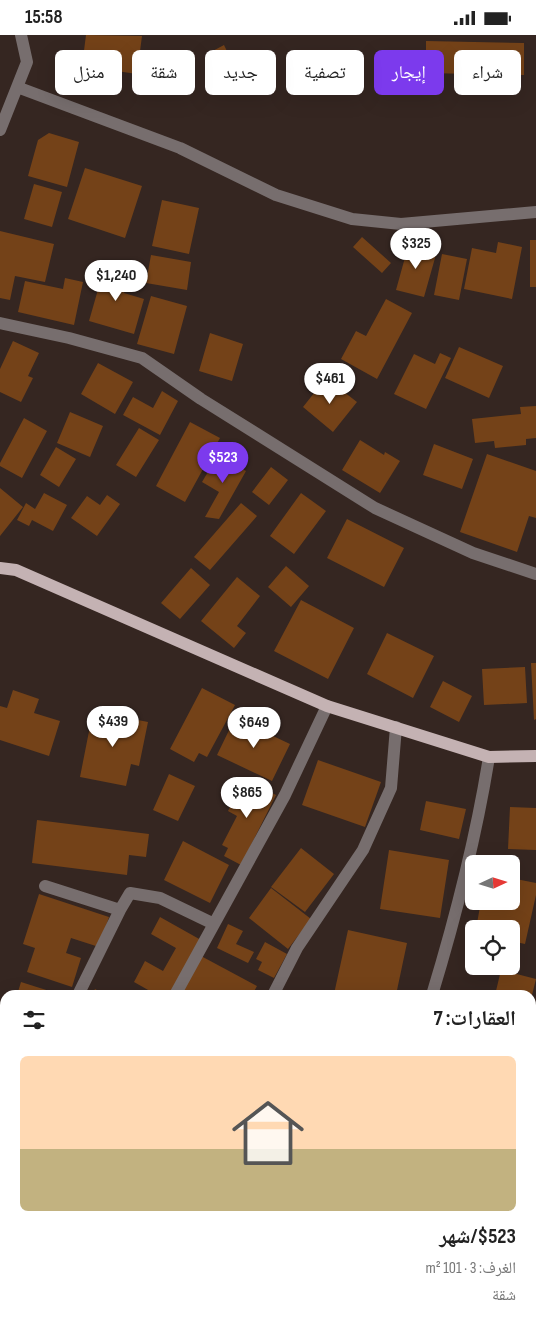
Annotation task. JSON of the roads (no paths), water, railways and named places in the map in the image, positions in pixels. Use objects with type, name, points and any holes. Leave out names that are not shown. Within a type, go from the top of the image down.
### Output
[{"type":"main road","points":[[0,568],[16,570],[327,706],[489,757],[536,756]]},
{"type":"street","points":[[0,130],[27,62],[21,35]]},
{"type":"street","points":[[17,87],[180,148],[276,195],[352,219],[401,224],[536,212]]},
{"type":"street","points":[[0,323],[69,338],[142,358],[209,405],[374,508],[473,553],[536,574]]},
{"type":"street","points":[[178,990],[285,795],[327,706]]},
{"type":"street","points":[[276,990],[297,948],[363,850],[391,788],[396,727]]},
{"type":"street","points":[[434,990],[454,923],[477,826],[489,757]]},
{"type":"street","points":[[45,886],[120,910]]},
{"type":"street","points":[[80,990],[130,893],[160,898],[214,924]]}]
